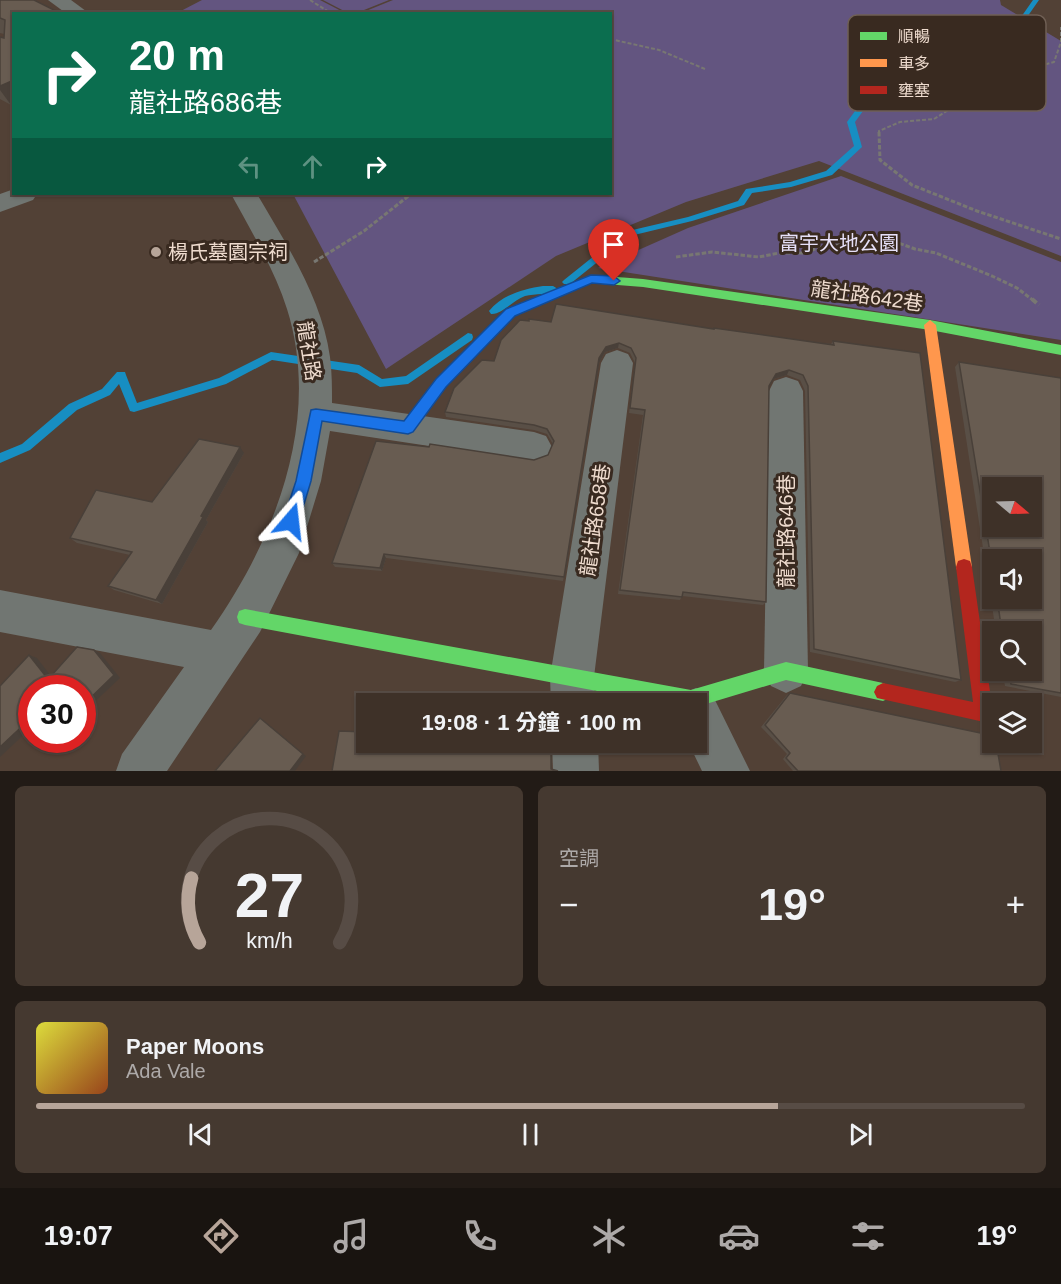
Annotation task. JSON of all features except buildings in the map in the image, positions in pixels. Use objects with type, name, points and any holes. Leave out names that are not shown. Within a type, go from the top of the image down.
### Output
[{"type":"street","points":[[58,0],[78,12]]},
{"type":"street","points":[[0,203],[21,195]]},
{"type":"street","name":"龍社路","points":[[139,771],[245,617],[285,540],[303,481],[316,415],[314,356],[302,309],[288,275],[245,195]]},
{"type":"street","name":"龍社路642巷","points":[[408,428],[441,383],[510,313],[591,279],[643,283],[930,325],[984,713],[786,670]]},
{"type":"street","points":[[930,325],[1061,350]]},
{"type":"street","name":"龍社路658巷","points":[[573,690],[617,363]]},
{"type":"street","name":"龍社路646巷","points":[[786,391],[786,670]]},
{"type":"street","points":[[316,415],[534,447]]},
{"type":"street","points":[[0,611],[221,653]]},
{"type":"street","points":[[245,617],[573,690],[599,693]]},
{"type":"street","points":[[707,699],[786,670]]},
{"type":"street","points":[[707,732],[727,771]]},
{"type":"street","points":[[575,753],[576,771]]},
{"type":"path","points":[[310,0],[330,12]]},
{"type":"path","points":[[1046,64],[1054,62],[1061,42],[1061,27]]},
{"type":"path","points":[[612,39],[685,59],[705,69]]},
{"type":"path","points":[[947,111],[934,119],[900,122],[879,131],[880,160],[912,185],[977,211],[1061,239]]},
{"type":"path","points":[[288,275],[360,236],[386,217],[410,195]]},
{"type":"path","points":[[669,258],[712,252],[759,257],[779,253],[805,253],[822,246],[866,243],[885,238],[915,249],[936,253],[982,271],[1017,288],[1039,305]]},
{"type":"green space","points":[[202,0],[320,0],[343,12],[179,12]]},
{"type":"green space","points":[[323,0],[389,0],[359,12],[346,12]]},
{"type":"green space","points":[[393,0],[1000,0],[1001,5],[1018,15],[848,15],[848,111],[1046,111],[1046,32],[1061,41],[1061,256],[819,161],[686,202],[556,256],[386,369],[294,195],[612,195],[612,12],[363,12]]},
{"type":"green space","name":"富宇大地公園","points":[[841,176],[1061,262],[1061,340],[598,268],[688,228]]},
{"type":"waterway","points":[[1026,15],[1036,0]]},
{"type":"waterway","points":[[567,282],[627,234],[741,203],[749,191],[791,184],[829,173],[858,147],[851,122],[859,111]]},
{"type":"waterway","points":[[494,311],[521,294],[553,289]]},
{"type":"waterway","points":[[0,458],[26,447],[73,407],[106,392],[121,375],[134,408],[222,381],[271,356],[359,369],[380,383],[408,380],[468,337]]},
{"type":"traffic: fast","points":[[545,298],[591,279],[643,283],[930,325],[1061,350]]},
{"type":"traffic: fast","points":[[245,617],[691,699],[786,671],[883,692]]},
{"type":"traffic: slow","points":[[408,428],[441,383],[510,313],[545,298]]},
{"type":"traffic: slow","points":[[930,325],[964,567]]},
{"type":"traffic: jam","points":[[883,692],[984,713],[964,567]]},
{"type":"place","name":"楊氏墓園宗祠","points":[[156,252]]},
{"type":"route","points":[[291,521],[303,481],[316,415],[408,428],[441,383],[510,313],[591,279],[614,281]]}]
